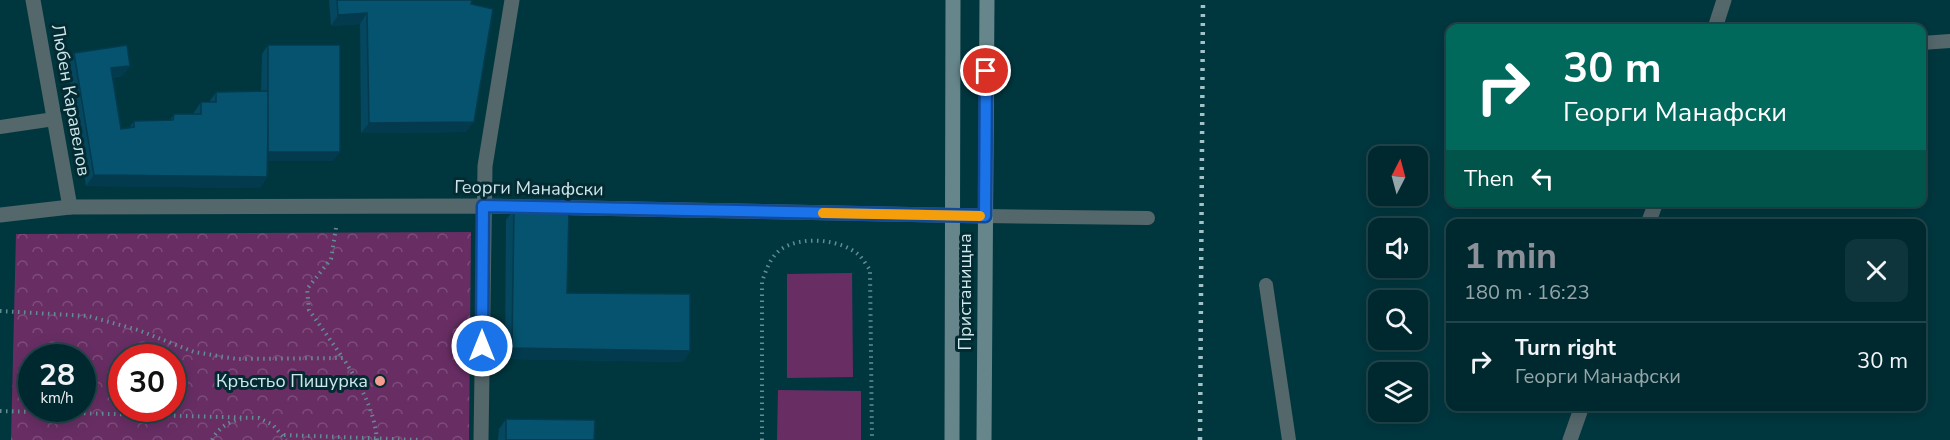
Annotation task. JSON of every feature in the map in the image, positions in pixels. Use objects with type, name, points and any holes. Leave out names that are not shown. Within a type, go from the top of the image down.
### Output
[{"type":"main road","name":"Пристанищна","points":[[952,440],[953,0]]},
{"type":"main road","name":"Пристанищна","points":[[984,440],[987,0]]},
{"type":"street","name":"Любен Каравелов","points":[[33,0],[70,207]]},
{"type":"street","points":[[481,440],[485,166],[512,0]]},
{"type":"street","points":[[1716,24],[1724,0]]},
{"type":"street","name":"Георги Манафски","points":[[0,216],[70,207],[483,206],[985,216]]},
{"type":"street","points":[[1570,440],[1580,411]]},
{"type":"lane","points":[[1926,43],[1950,41]]},
{"type":"lane","points":[[0,127],[54,119]]},
{"type":"lane","points":[[985,216],[1148,218]]},
{"type":"lane","points":[[1266,285],[1289,440]]},
{"type":"path","points":[[337,207],[331,259],[308,289],[309,310],[363,389],[375,418],[377,439]]},
{"type":"path","points":[[762,440],[762,282],[768,264],[780,250],[796,242],[818,241],[840,245],[858,254],[870,270],[872,440]]},
{"type":"path","points":[[0,311],[88,316],[138,330],[194,352],[237,359],[343,358]]},
{"type":"path","points":[[0,411],[260,418],[273,424],[285,438],[421,440]]},
{"type":"path","points":[[212,440],[216,433],[229,422],[244,418]]},
{"type":"green space","points":[[471,232],[469,440],[11,440],[16,234]]},
{"type":"green space","points":[[852,273],[853,377],[787,378],[787,274]]},
{"type":"green space","points":[[778,390],[861,391],[861,440],[777,440]]},
{"type":"building","points":[[337,0],[472,0],[471,4],[493,9],[474,122],[369,123],[367,13],[338,15]]},
{"type":"building","points":[[127,45],[130,66],[111,68],[121,129],[134,127],[134,121],[173,120],[174,114],[201,114],[201,102],[216,102],[216,92],[269,91],[267,177],[94,175],[74,53]]},
{"type":"building","points":[[268,45],[340,45],[340,152],[268,152]]},
{"type":"building","points":[[514,209],[569,210],[567,293],[690,294],[690,351],[512,348]]},
{"type":"building","points":[[506,419],[595,420],[594,440],[506,440]]},
{"type":"railway","points":[[1200,440],[1203,0]]},
{"type":"slow traffic","points":[[823,213],[980,216]]},
{"type":"place","name":"Кръстьо Пишурка","points":[[380,381]]},
{"type":"route","points":[[482,346],[483,206],[985,216],[986,71]]}]
